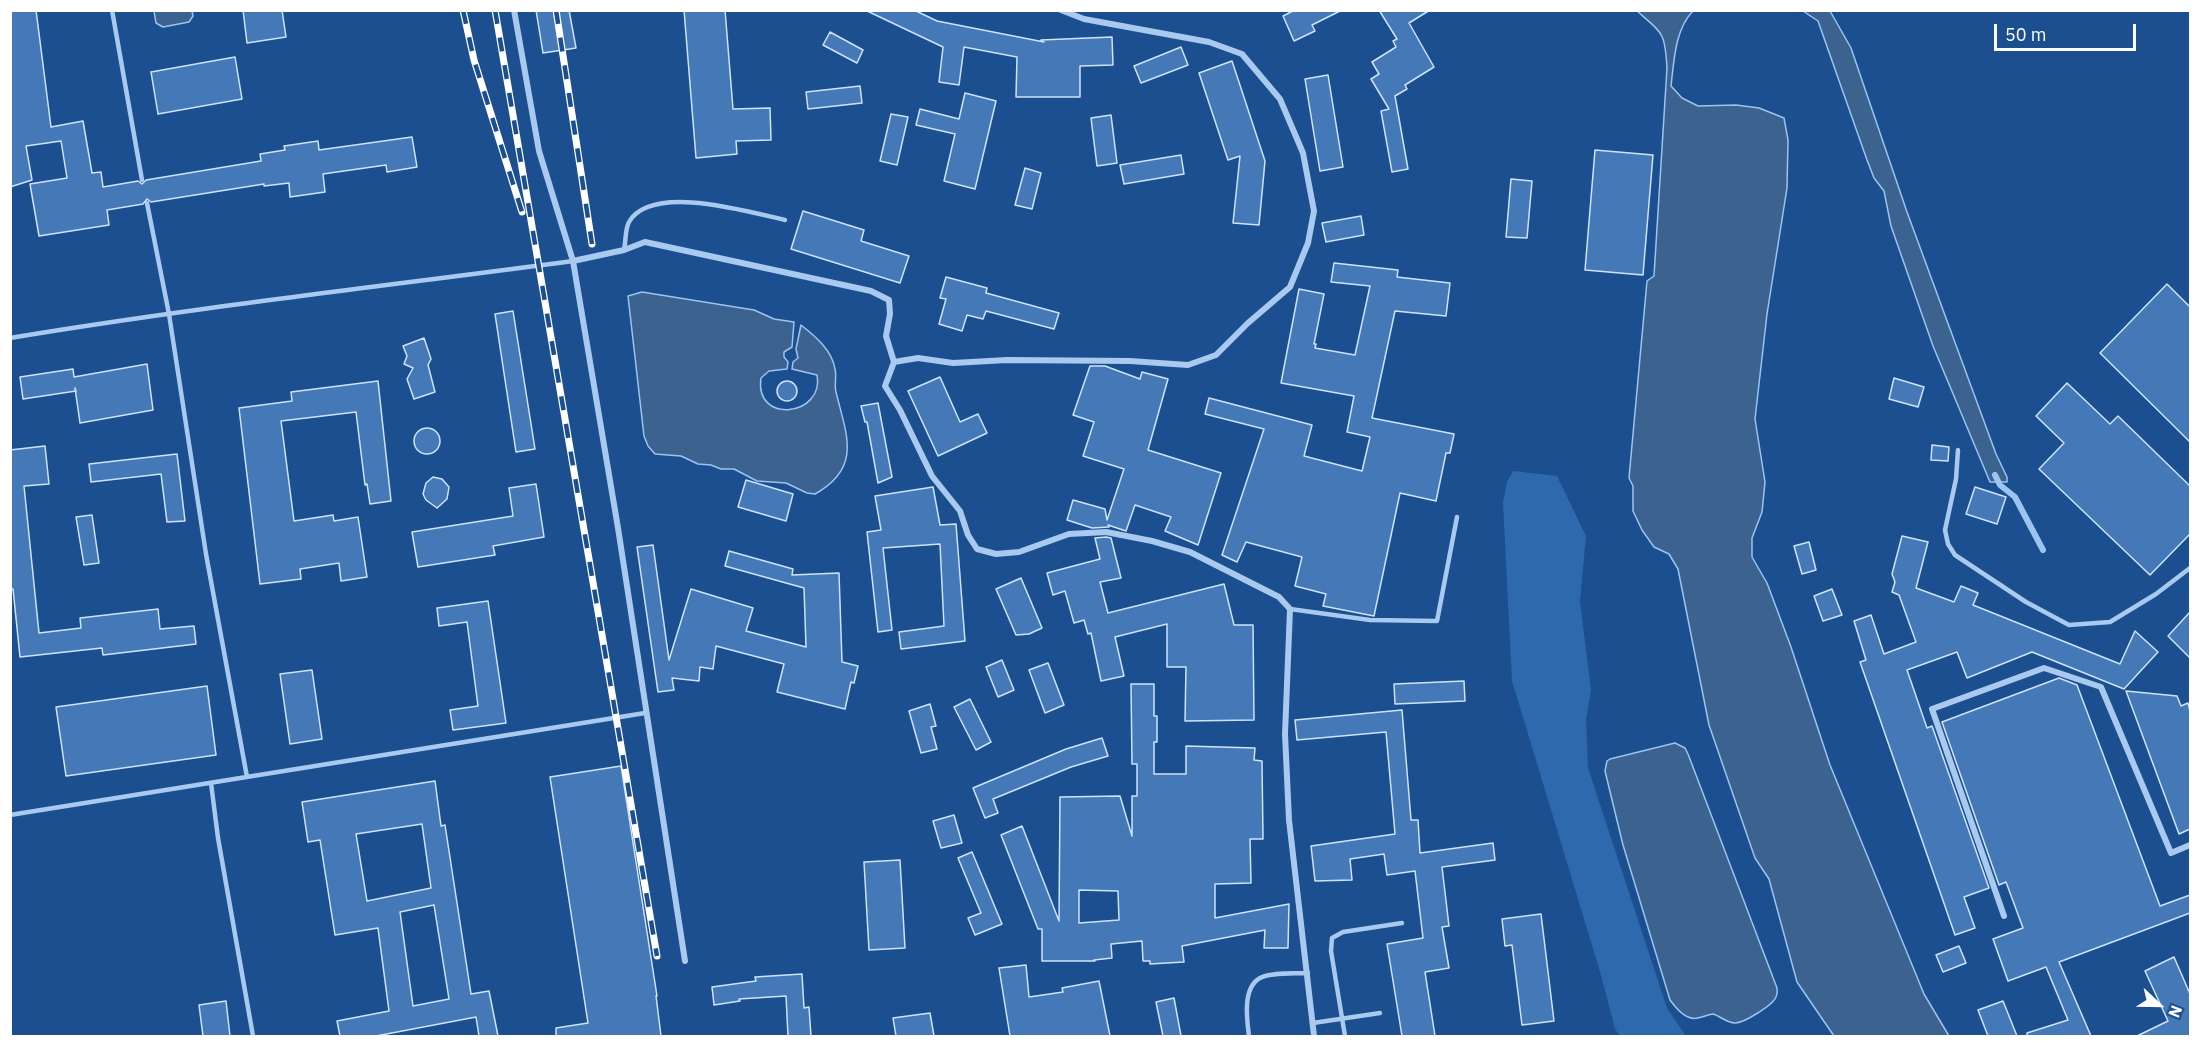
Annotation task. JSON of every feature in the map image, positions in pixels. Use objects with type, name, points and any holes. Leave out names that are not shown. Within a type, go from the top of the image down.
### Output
[{"type":"street","points":[[514,10],[540,151],[573,261],[618,528],[685,961]]},
{"type":"street","points":[[894,362],[918,358],[953,363],[1052,361],[1188,365],[1216,356],[1248,323],[1290,287],[1308,243],[1314,210],[1304,153],[1280,99],[1242,54],[1209,42],[1084,20],[1061,10]]},
{"type":"street","points":[[573,261],[624,250],[645,242],[871,291],[889,300],[890,314],[886,336],[894,362],[885,386],[900,410],[932,476],[960,511],[968,535],[977,549],[996,554],[1019,552],[1070,534],[1106,532],[1152,541],[1190,552],[1279,597],[1290,609],[1286,734],[1289,820],[1314,1036]]},
{"type":"street","points":[[2004,916],[1932,709],[2044,668],[2101,687],[2171,853],[2190,845]]},
{"type":"lane","points":[[112,10],[142,180]]},
{"type":"lane","points":[[624,250],[628,224],[639,210],[653,204],[688,202],[716,205],[785,220]]},
{"type":"lane","points":[[147,203],[169,314],[206,554],[247,777]]},
{"type":"lane","points":[[10,338],[140,317],[573,261]]},
{"type":"lane","points":[[1958,450],[1956,479],[1945,530],[1951,550],[1955,555],[2026,602],[2069,625],[2110,622],[2156,594],[2190,568]]},
{"type":"lane","points":[[1290,609],[1370,620],[1437,621],[1457,517]]},
{"type":"lane","points":[[10,815],[645,713]]},
{"type":"lane","points":[[210,783],[253,1036]]},
{"type":"lane","points":[[1345,1036],[1331,951],[1332,938],[1343,932],[1402,923]]},
{"type":"lane","points":[[1249,1036],[1246,1018],[1250,991],[1258,979],[1270,975],[1308,973]]},
{"type":"lane","points":[[1313,1023],[1380,1013]]},
{"type":"shaded area","points":[[154,11],[192,11],[193,16],[189,22],[163,27],[156,23]]},
{"type":"shaded area","points":[[1637,11],[1693,11],[1682,27],[1673,66],[1671,86],[1682,98],[1698,106],[1736,105],[1759,108],[1784,118],[1788,140],[1787,188],[1767,314],[1755,419],[1765,482],[1762,512],[1752,538],[1752,557],[1767,583],[1830,765],[1924,994],[1949,1036],[1834,1036],[1797,982],[1769,879],[1755,858],[1709,725],[1678,569],[1669,554],[1654,547],[1633,511],[1633,486],[1629,478],[1647,281],[1654,276],[1667,68],[1661,35]]},
{"type":"shaded area","points":[[1803,11],[1830,11],[1851,48],[1907,212],[2007,482],[1990,482],[1933,346],[1891,226],[1884,191],[1874,178],[1867,160],[1818,21]]},
{"type":"shaded area","points":[[642,292],[754,310],[774,319],[794,322],[792,347],[784,352],[784,357],[788,362],[787,369],[769,371],[761,378],[762,393],[768,403],[778,409],[789,410],[801,406],[811,399],[817,389],[817,375],[792,369],[793,362],[798,358],[796,349],[801,325],[817,339],[827,350],[836,372],[835,386],[846,436],[845,461],[840,473],[830,484],[815,494],[807,493],[786,483],[757,481],[734,469],[698,464],[681,456],[655,454],[648,446],[644,436],[628,296]]},
{"type":"shaded area","points":[[1513,471],[1557,476],[1586,536],[1580,601],[1591,690],[1586,720],[1588,768],[1667,1008],[1686,1036],[1620,1036],[1615,1029],[1601,975],[1512,681],[1503,503],[1507,482]]},
{"type":"shaded area","points":[[1675,743],[1685,748],[1688,754],[1777,988],[1776,997],[1764,1009],[1735,1023],[1713,1014],[1689,1018],[1670,1000],[1623,845],[1605,771],[1607,761],[1610,759]]},
{"type":"building","points":[[10,10],[36,10],[51,127],[83,121],[92,173],[101,172],[103,187],[138,181],[142,184],[146,180],[261,161],[260,154],[285,150],[284,146],[318,141],[319,150],[412,137],[417,167],[387,172],[386,165],[323,174],[325,192],[290,197],[289,183],[264,186],[264,184],[151,202],[147,199],[143,204],[107,210],[109,225],[39,236],[30,184],[67,178],[61,141],[26,146],[32,180],[10,187]]},
{"type":"building","points":[[243,10],[282,10],[286,37],[247,43]]},
{"type":"building","points":[[536,10],[569,10],[576,48],[543,53]]},
{"type":"building","points":[[684,10],[725,10],[733,109],[770,108],[771,140],[736,141],[737,154],[696,158]]},
{"type":"building","points":[[865,10],[914,10],[937,21],[1044,42],[1041,40],[1112,37],[1113,65],[1080,66],[1080,97],[1016,97],[1017,57],[964,47],[959,85],[939,82],[943,47]]},
{"type":"building","points":[[1295,10],[1342,10],[1312,25],[1315,31],[1294,41],[1283,16]]},
{"type":"building","points":[[1379,10],[1430,10],[1409,23],[1434,67],[1405,85],[1407,89],[1395,96],[1408,169],[1392,172],[1381,111],[1389,109],[1371,79],[1379,74],[1372,62],[1396,47],[1393,41],[1397,39]]},
{"type":"building","points":[[830,32],[863,50],[857,63],[823,45]]},
{"type":"building","points":[[1181,47],[1188,65],[1141,83],[1134,66]]},
{"type":"building","points":[[235,57],[242,99],[158,114],[151,72]]},
{"type":"building","points":[[1232,61],[1265,161],[1259,225],[1233,223],[1240,156],[1228,160],[1199,73]]},
{"type":"building","points":[[1328,75],[1343,167],[1320,171],[1305,79]]},
{"type":"building","points":[[860,86],[862,103],[808,109],[806,92]]},
{"type":"building","points":[[965,93],[996,101],[975,189],[944,181],[955,134],[916,125],[920,109],[959,119]]},
{"type":"building","points":[[891,114],[908,117],[897,165],[880,161]]},
{"type":"building","points":[[1111,115],[1117,163],[1097,166],[1091,118]]},
{"type":"building","points":[[1595,150],[1653,155],[1643,275],[1585,270]]},
{"type":"building","points":[[1181,155],[1184,174],[1124,184],[1120,165]]},
{"type":"building","points":[[1025,168],[1041,173],[1032,209],[1015,205]]},
{"type":"building","points":[[1511,179],[1532,181],[1527,238],[1506,237]]},
{"type":"building","points":[[803,211],[864,230],[861,241],[909,256],[900,283],[791,249]]},
{"type":"building","points":[[1361,216],[1364,235],[1326,242],[1322,223]]},
{"type":"building","points":[[1334,263],[1398,270],[1397,277],[1450,283],[1446,316],[1395,311],[1372,418],[1454,434],[1450,453],[1446,453],[1436,501],[1400,493],[1374,616],[1323,606],[1326,594],[1295,586],[1302,557],[1246,542],[1237,562],[1222,555],[1264,429],[1205,414],[1209,398],[1312,425],[1304,456],[1362,471],[1370,437],[1347,432],[1354,396],[1281,383],[1299,289],[1324,294],[1315,348],[1355,355],[1370,286],[1331,282]]},
{"type":"building","points":[[946,277],[987,288],[986,293],[1059,313],[1054,329],[986,311],[983,319],[967,315],[962,331],[939,324],[946,299],[940,298]]},
{"type":"building","points":[[2167,284],[2190,307],[2190,442],[2100,353]]},
{"type":"building","points":[[513,311],[535,449],[516,452],[495,314]]},
{"type":"building","points":[[424,338],[431,359],[428,365],[435,392],[414,399],[407,379],[413,368],[404,364],[407,356],[403,346]]},
{"type":"building","points":[[147,364],[153,410],[80,423],[75,391],[23,399],[20,377],[73,369],[74,377]]},
{"type":"building","points":[[1090,366],[1105,366],[1140,379],[1142,372],[1168,379],[1148,450],[1221,473],[1198,545],[1165,531],[1171,517],[1135,505],[1126,531],[1108,525],[1109,527],[1092,528],[1067,520],[1073,500],[1105,509],[1107,520],[1124,469],[1083,456],[1094,422],[1073,415]]},
{"type":"building","points":[[940,377],[960,422],[978,414],[987,433],[938,456],[908,391]]},
{"type":"building","points":[[1894,378],[1924,387],[1918,407],[1889,399]]},
{"type":"building","points":[[378,381],[391,501],[370,504],[367,484],[365,485],[356,412],[281,421],[294,521],[333,515],[334,521],[358,517],[367,577],[341,581],[339,563],[300,569],[301,579],[260,584],[239,408],[292,401],[291,392]]},
{"type":"building","points":[[787,381],[794,384],[797,391],[794,398],[787,401],[780,398],[777,391],[780,384]]},
{"type":"building","points":[[2067,383],[2110,424],[2118,416],[2190,486],[2190,534],[2150,575],[2039,469],[2064,443],[2036,416]]},
{"type":"building","points":[[878,403],[892,477],[878,483],[867,422],[865,422],[861,406]]},
{"type":"building","points":[[427,428],[436,432],[440,441],[436,450],[427,454],[418,450],[414,441],[418,432]]},
{"type":"building","points":[[1932,445],[1949,447],[1948,461],[1931,460]]},
{"type":"building","points":[[45,446],[49,484],[24,486],[39,633],[81,628],[80,618],[158,609],[160,629],[194,626],[196,644],[103,655],[102,648],[20,657],[13,589],[10,590],[10,450]]},
{"type":"building","points":[[177,454],[185,521],[167,522],[161,474],[91,482],[89,464]]},
{"type":"building","points":[[433,477],[442,479],[449,487],[447,499],[437,508],[426,500],[423,494],[426,483]]},
{"type":"building","points":[[746,480],[793,494],[786,521],[738,507]]},
{"type":"building","points":[[536,484],[544,537],[493,546],[495,555],[418,567],[412,532],[513,516],[509,488]]},
{"type":"building","points":[[933,487],[940,525],[956,524],[965,641],[901,649],[899,632],[944,626],[940,544],[883,548],[892,630],[878,632],[867,532],[881,530],[875,496]]},
{"type":"building","points":[[1975,487],[2006,497],[1997,524],[1966,514]]},
{"type":"building","points":[[92,515],[99,563],[84,565],[76,517]]},
{"type":"building","points":[[1902,536],[1928,542],[1916,588],[1954,602],[1961,586],[1978,593],[1973,605],[2120,664],[2135,631],[2158,652],[2124,689],[2032,652],[1967,678],[1957,652],[1907,670],[1927,728],[1932,726],[1989,888],[1964,897],[1975,928],[1955,935],[1860,662],[1866,660],[1854,621],[1871,615],[1884,654],[1916,642],[1899,595],[1892,592],[1895,582],[1892,574]]},
{"type":"building","points":[[1095,538],[1111,538],[1121,578],[1100,582],[1108,613],[1224,584],[1234,625],[1253,625],[1254,720],[1185,721],[1186,667],[1167,667],[1167,624],[1115,637],[1124,676],[1101,681],[1091,633],[1088,634],[1084,620],[1074,623],[1065,591],[1053,595],[1047,573],[1100,559]]},
{"type":"building","points":[[1809,542],[1816,570],[1802,574],[1794,546]]},
{"type":"building","points":[[653,545],[669,660],[691,589],[753,608],[746,631],[806,647],[804,588],[725,566],[729,551],[793,569],[792,575],[839,573],[842,662],[858,666],[854,683],[851,682],[845,709],[777,692],[784,664],[716,646],[713,669],[700,667],[699,681],[672,678],[674,690],[658,692],[637,547]]},
{"type":"building","points":[[1021,578],[1042,628],[1029,634],[1016,635],[996,589]]},
{"type":"building","points":[[1832,589],[1842,615],[1823,621],[1814,596]]},
{"type":"building","points":[[488,601],[506,723],[453,730],[450,710],[478,706],[467,622],[439,626],[437,608]]},
{"type":"building","points":[[2190,612],[2190,658],[2168,636]]},
{"type":"building","points":[[1002,660],[1014,690],[998,697],[986,667]]},
{"type":"building","points":[[1048,663],[1064,705],[1045,713],[1029,670]]},
{"type":"building","points":[[312,670],[322,739],[290,744],[280,674]]},
{"type":"building","points":[[2059,678],[2077,685],[2160,906],[2190,895],[2190,913],[2059,962],[2091,1036],[2027,1036],[2027,1033],[2068,1020],[2046,967],[2008,981],[1993,939],[2023,928],[2006,882],[1999,885],[1942,722]]},
{"type":"building","points":[[1464,681],[1465,701],[1395,704],[1394,684]]},
{"type":"building","points":[[1131,684],[1154,684],[1157,742],[1154,742],[1154,774],[1186,774],[1186,746],[1255,748],[1254,760],[1262,761],[1263,839],[1250,839],[1251,883],[1215,884],[1215,918],[1289,904],[1288,948],[1264,948],[1265,930],[1182,946],[1184,962],[1150,964],[1150,961],[1143,961],[1142,941],[1111,944],[1112,958],[1095,961],[1042,961],[1042,929],[1038,929],[1001,835],[1022,826],[1059,921],[1060,797],[1120,796],[1132,836],[1132,796],[1137,796],[1137,764],[1132,764]],"holes":[[[1079,890],[1118,891],[1119,920],[1079,923]]]},
{"type":"building","points":[[207,686],[216,755],[66,776],[56,707]]},
{"type":"building","points":[[2126,691],[2177,696],[2181,706],[2188,703],[2190,711],[2190,829],[2179,834]]},
{"type":"building","points":[[970,699],[991,742],[976,750],[954,707]]},
{"type":"building","points":[[930,704],[936,726],[931,727],[937,749],[921,753],[909,711]]},
{"type":"building","points":[[1402,710],[1411,820],[1418,820],[1420,853],[1493,843],[1495,860],[1442,867],[1449,926],[1442,927],[1449,968],[1425,972],[1435,1036],[1402,1036],[1387,944],[1423,938],[1415,871],[1387,875],[1384,854],[1350,859],[1352,880],[1315,881],[1311,846],[1395,834],[1386,732],[1297,740],[1295,720]]},
{"type":"building","points":[[1102,738],[1108,756],[1071,767],[993,799],[998,813],[985,818],[973,788],[1066,749]]},
{"type":"building","points":[[621,766],[657,996],[661,1036],[556,1036],[556,1028],[588,1023],[550,777]]},
{"type":"building","points":[[435,781],[441,826],[445,825],[471,994],[489,991],[498,1036],[479,1036],[476,1017],[376,1036],[340,1036],[337,1021],[389,1011],[378,928],[335,935],[320,840],[308,842],[302,802]],"holes":[[[422,824],[431,888],[367,901],[356,834]],[[434,905],[449,999],[413,1006],[400,912]]]},
{"type":"building","points":[[954,815],[962,843],[941,848],[933,821]]},
{"type":"building","points":[[972,852],[1002,924],[975,935],[968,918],[981,913],[958,858]]},
{"type":"building","points":[[900,860],[905,948],[869,950],[864,862]]},
{"type":"building","points":[[1541,914],[1554,1021],[1522,1025],[1512,945],[1505,946],[1502,919]]},
{"type":"building","points":[[1959,946],[1966,963],[1943,972],[1936,955]]},
{"type":"building","points":[[2174,957],[2190,994],[2190,1036],[2137,1036],[2168,1021],[2145,971]]},
{"type":"building","points":[[1026,965],[1029,997],[1063,992],[1062,988],[1099,981],[1110,1036],[1010,1036],[999,968]]},
{"type":"building","points":[[802,974],[804,1008],[809,1007],[811,1036],[788,1036],[786,996],[739,999],[740,1001],[714,1005],[712,987],[756,981],[755,977]]},
{"type":"building","points":[[1174,998],[1181,1036],[1163,1036],[1156,1002]]},
{"type":"building","points":[[226,1001],[230,1036],[203,1036],[199,1005]]},
{"type":"building","points":[[2003,1001],[2017,1036],[1988,1036],[1978,1010]]},
{"type":"building","points":[[930,1013],[934,1036],[896,1036],[893,1018]]},
{"type":"waterway","points":[[1995,475],[2000,485],[2015,497],[2043,550]]},
{"type":"railway","points":[[463,10],[474,60],[522,212]]},
{"type":"railway","points":[[495,10],[657,956]]},
{"type":"railway","points":[[556,10],[592,244]]}]
